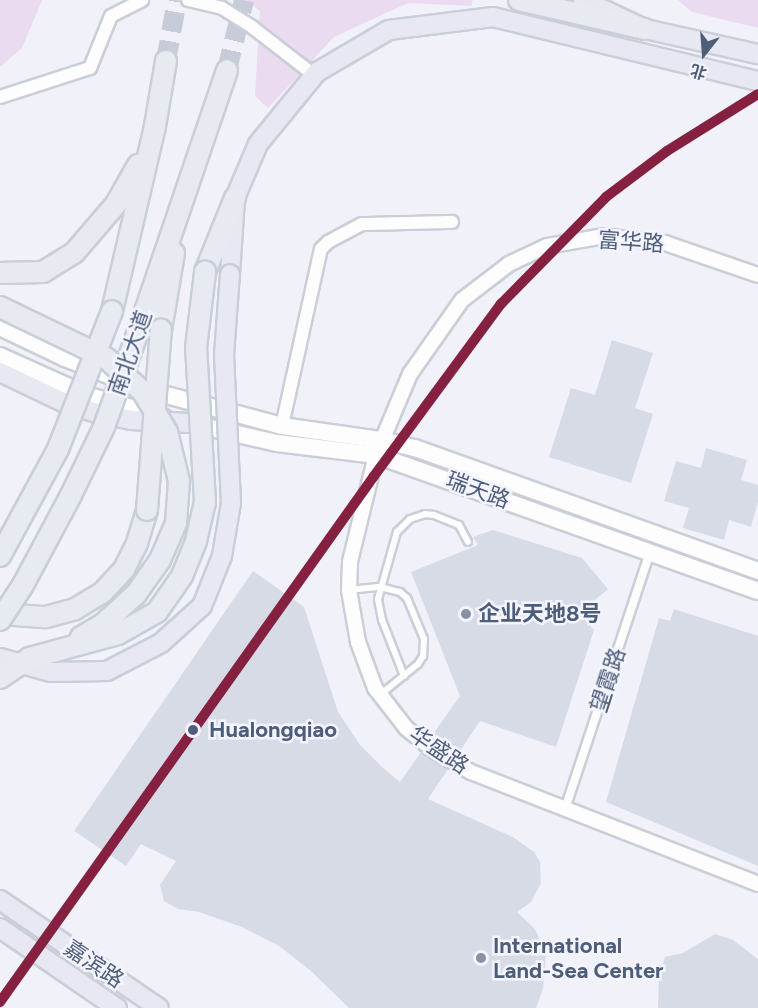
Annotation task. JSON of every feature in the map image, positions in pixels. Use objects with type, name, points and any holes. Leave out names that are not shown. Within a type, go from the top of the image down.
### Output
[{"type":"highway","points":[[519,0],[645,29]]},
{"type":"highway","name":"南北大道","points":[[0,556],[58,449],[112,311],[155,126],[166,61]]},
{"type":"highway","name":"南北大道","points":[[0,620],[23,585],[72,495],[104,427],[227,70]]},
{"type":"highway","points":[[0,273],[43,272],[74,253],[99,225],[132,179],[155,126]]},
{"type":"highway","points":[[0,610],[15,615],[46,617],[75,609],[102,593],[124,569],[137,543],[147,510],[161,330],[185,190]]},
{"type":"highway","points":[[0,678],[30,658],[66,646],[117,634],[157,612],[182,576],[196,541],[205,501],[196,348],[206,272],[235,198]]},
{"type":"highway","points":[[0,307],[106,358],[143,392],[167,432],[179,481],[176,523],[160,560],[136,594],[103,624],[66,646]]},
{"type":"main road","points":[[583,0],[645,29],[758,54]]},
{"type":"main road","points":[[0,658],[51,672],[107,671],[161,643],[202,606],[222,556],[231,503],[224,355],[235,198],[258,144],[314,75],[389,30],[493,17],[758,81]]},
{"type":"main road","name":"瑞天路","points":[[0,327],[144,389],[282,426],[379,447],[650,552],[758,591]]},
{"type":"main road","name":"瑞天路","points":[[0,356],[50,381],[89,396],[189,423],[278,443],[415,448],[758,570]]},
{"type":"main road","points":[[0,372],[63,402],[96,413],[131,420],[189,423]]},
{"type":"main road","name":"嘉滨路","points":[[0,900],[159,1008]]},
{"type":"main road","name":"嘉滨路","points":[[6,933],[117,1008]]},
{"type":"street","points":[[0,97],[90,68],[111,16],[142,0]]},
{"type":"street","points":[[188,0],[222,8],[252,27],[314,75]]},
{"type":"street","points":[[282,426],[321,249],[328,242],[362,224],[452,222]]},
{"type":"street","name":"富华路","points":[[379,447],[410,374],[462,300],[509,264],[547,246],[604,236],[665,243],[758,275]]},
{"type":"street","name":"华盛路","points":[[379,447],[350,562],[349,590],[358,642],[375,688],[406,728],[436,752],[471,772],[758,884]]},
{"type":"street","name":"望霞路","points":[[565,809],[650,552]]},
{"type":"lane","points":[[404,676],[382,620],[378,598],[397,532],[410,519],[425,514],[454,522],[468,542]]},
{"type":"lane","points":[[349,590],[380,587],[400,592],[407,598],[424,639],[423,656],[418,664],[380,694]]},
{"type":"shaded area","points":[[0,0],[42,0],[22,48],[0,67]]},
{"type":"shaded area","points":[[246,0],[473,0],[471,6],[408,3],[334,37],[268,108],[255,96],[260,11]]},
{"type":"shaded area","points":[[678,0],[758,0],[758,28],[692,12]]},
{"type":"building","points":[[612,340],[653,353],[635,408],[653,414],[631,483],[549,457],[571,388],[595,395]]},
{"type":"building","points":[[706,448],[747,460],[741,480],[758,485],[758,502],[751,527],[729,520],[724,540],[683,528],[689,508],[664,501],[676,461],[701,468]]},
{"type":"building","points":[[493,530],[582,558],[608,589],[579,613],[594,630],[556,747],[480,721],[458,754],[431,737],[460,696],[411,572],[478,545],[473,537]]},
{"type":"building","points":[[253,571],[304,607],[338,712],[360,745],[383,768],[400,782],[421,752],[448,769],[428,799],[513,837],[534,852],[540,862],[541,883],[531,902],[517,912],[535,929],[546,954],[543,989],[536,1008],[349,1008],[311,971],[279,946],[242,927],[199,912],[178,909],[164,901],[160,885],[176,861],[141,844],[126,866],[74,831]]},
{"type":"building","points":[[674,609],[758,636],[758,866],[606,802],[659,618],[670,621]]},
{"type":"building","points":[[715,934],[733,940],[758,959],[758,1008],[658,1008],[659,975],[665,957],[683,953]]},
{"type":"tunnel","points":[[166,61],[177,0]]},
{"type":"tunnel","points":[[227,70],[244,0]]},
{"type":"transit line","points":[[0,1002],[374,476],[501,304],[606,197],[667,151],[758,94]]},
{"type":"place","name":"企业天地8号","points":[[466,614]]},
{"type":"place","name":"Hualongqiao","points":[[193,730]]},
{"type":"place","name":"International Land-Sea Center","points":[[481,958]]}]
